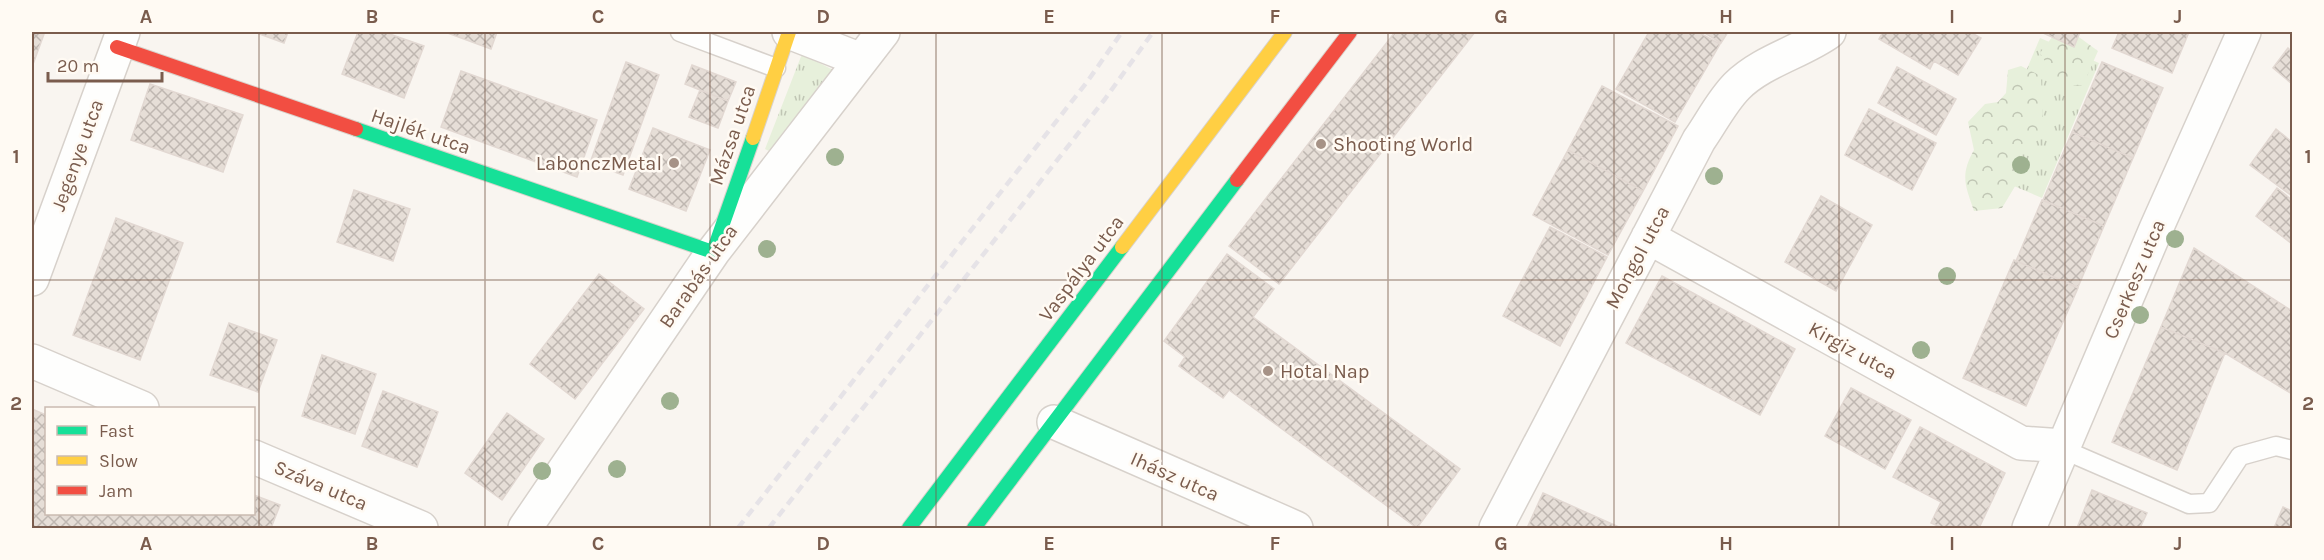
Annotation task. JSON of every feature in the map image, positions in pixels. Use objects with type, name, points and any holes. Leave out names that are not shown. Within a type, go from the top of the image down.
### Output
[{"type":"main road","name":"Mázsa utca","points":[[713,252],[789,32]]},
{"type":"main road","name":"Vaspálya utca","points":[[909,528],[1017,393],[1285,32]]},
{"type":"main road","points":[[974,528],[1050,419],[1350,32]]},
{"type":"main road","name":"Hajlék utca","points":[[120,39],[713,252]]},
{"type":"street","points":[[789,32],[861,60]]},
{"type":"street","name":"Barabás utca","points":[[525,528],[713,252],[883,32]]},
{"type":"street","name":"Mongol utca","points":[[1496,528],[1699,140],[1737,86],[1752,75],[1829,32]]},
{"type":"street","name":"Cserkesz utca","points":[[2029,528],[2156,229],[2244,32]]},
{"type":"street","name":"Jegenye utca","points":[[32,279],[120,39]]},
{"type":"street","name":"Kirgiz utca","points":[[1648,237],[2021,443],[2062,448]]},
{"type":"street","points":[[32,361],[140,407]]},
{"type":"street","name":"Ihász utca","points":[[1050,419],[1296,528]]},
{"type":"street","name":"Száva utca","points":[[255,456],[421,528]]},
{"type":"lane","points":[[680,32],[776,68]]},
{"type":"lane","points":[[2062,448],[2189,504],[2209,503],[2240,456],[2276,446],[2292,450]]},
{"type":"green space","points":[[2056,32],[2072,32],[2098,51],[2083,85],[2075,86],[2062,81],[2052,72],[2040,53]]},
{"type":"green space","points":[[2040,38],[2099,63],[2042,198],[1983,173]]},
{"type":"green space","points":[[802,54],[835,71],[773,153],[765,149]]},
{"type":"green space","points":[[2021,66],[2041,76],[2043,125],[2033,137],[2008,153],[2020,178],[2002,208],[1974,211],[1965,180],[1967,166],[1974,150],[1968,122],[1985,104],[1998,102],[2006,93],[2008,70]]},
{"type":"building","points":[[32,32],[44,34],[32,67]]},
{"type":"building","points":[[254,32],[288,32],[284,43]]},
{"type":"building","points":[[358,32],[384,32],[424,46],[404,98],[342,74]]},
{"type":"building","points":[[445,32],[497,32],[491,49]]},
{"type":"building","points":[[1395,32],[1475,32],[1279,284],[1229,246]]},
{"type":"building","points":[[1649,32],[1698,32],[1720,44],[1675,122],[1616,89]]},
{"type":"building","points":[[1703,32],[1728,32],[1721,43]]},
{"type":"building","points":[[1883,32],[1970,32],[1981,38],[1958,75],[1934,61],[1930,69],[1879,39]]},
{"type":"building","points":[[2041,32],[2080,32],[2074,47]]},
{"type":"building","points":[[2119,32],[2189,32],[2172,73],[2112,48]]},
{"type":"building","points":[[2288,48],[2292,52],[2292,84],[2273,68]]},
{"type":"building","points":[[626,62],[659,75],[623,175],[590,163]]},
{"type":"building","points":[[2102,62],[2163,88],[2133,158],[2072,132]]},
{"type":"building","points":[[692,65],[736,82],[728,101],[685,84]]},
{"type":"building","points":[[1897,67],[1956,99],[1936,135],[1878,103]]},
{"type":"building","points":[[461,71],[597,120],[577,177],[441,127]]},
{"type":"building","points":[[150,84],[243,115],[223,172],[131,140]]},
{"type":"building","points":[[1602,86],[1678,126],[1643,191],[1568,150]]},
{"type":"building","points":[[700,90],[728,101],[718,128],[689,117]]},
{"type":"building","points":[[1869,109],[1936,143],[1912,190],[1845,155]]},
{"type":"building","points":[[653,128],[710,150],[686,211],[629,189]]},
{"type":"building","points":[[2276,129],[2292,142],[2292,196],[2250,165]]},
{"type":"building","points":[[2072,132],[2133,158],[2104,226],[2043,200]]},
{"type":"building","points":[[1568,150],[1643,191],[1608,255],[1533,215]]},
{"type":"building","points":[[2277,188],[2292,200],[2292,244],[2256,216]]},
{"type":"building","points":[[354,190],[410,209],[393,261],[337,242]]},
{"type":"building","points":[[1821,196],[1872,225],[1836,291],[1785,262]]},
{"type":"building","points":[[2042,200],[2104,226],[2078,287],[2016,261]]},
{"type":"building","points":[[116,218],[183,243],[140,360],[73,335]]},
{"type":"building","points":[[1550,227],[1607,257],[1560,346],[1503,316]]},
{"type":"building","points":[[2194,248],[2292,311],[2292,394],[2225,353],[2161,327]]},
{"type":"building","points":[[1227,254],[1274,289],[1253,317],[1460,469],[1417,528],[1229,390],[1223,398],[1179,366],[1185,357],[1164,341]]},
{"type":"building","points":[[2014,260],[2078,288],[2026,406],[1963,378]]},
{"type":"building","points":[[599,274],[644,309],[575,399],[530,364]]},
{"type":"building","points":[[1662,276],[1795,349],[1760,415],[1626,343]]},
{"type":"building","points":[[229,323],[277,340],[258,392],[210,375]]},
{"type":"building","points":[[2161,327],[2225,353],[2177,470],[2112,442]]},
{"type":"building","points":[[322,355],[376,374],[355,434],[302,416]]},
{"type":"building","points":[[1851,388],[1911,420],[1885,469],[1825,436]]},
{"type":"building","points":[[383,391],[438,412],[417,467],[362,446]]},
{"type":"building","points":[[32,409],[45,415],[45,515],[255,515],[255,495],[280,505],[271,528],[32,528]]},
{"type":"building","points":[[507,413],[544,439],[502,500],[465,473]]},
{"type":"building","points":[[1920,427],[2005,473],[1979,528],[1942,528],[1931,523],[1941,502],[1893,477]]},
{"type":"building","points":[[2092,490],[2147,513],[2140,528],[2077,528]]},
{"type":"building","points":[[1543,493],[1621,528],[1527,528]]},
{"type":"building","points":[[2283,507],[2292,511],[2292,528],[2274,528]]},
{"type":"railway","points":[[738,528],[1087,82],[1122,32]]},
{"type":"railway","points":[[769,528],[1105,99],[1153,32]]},
{"type":"traffic: fast","points":[[356,129],[713,252],[753,138]]},
{"type":"traffic: fast","points":[[974,528],[1237,180]]},
{"type":"traffic: fast","points":[[909,528],[1122,247]]},
{"type":"traffic: slow","points":[[753,138],[789,32]]},
{"type":"traffic: slow","points":[[1122,247],[1285,32]]},
{"type":"traffic: jam","points":[[1237,180],[1350,32]]},
{"type":"traffic: jam","points":[[117,47],[356,129]]},
{"type":"place","name":"Shooting World","points":[[1321,144]]},
{"type":"place","name":"LabonczMetal","points":[[674,163]]},
{"type":"place","name":"Hotal Nap","points":[[1268,371]]}]
